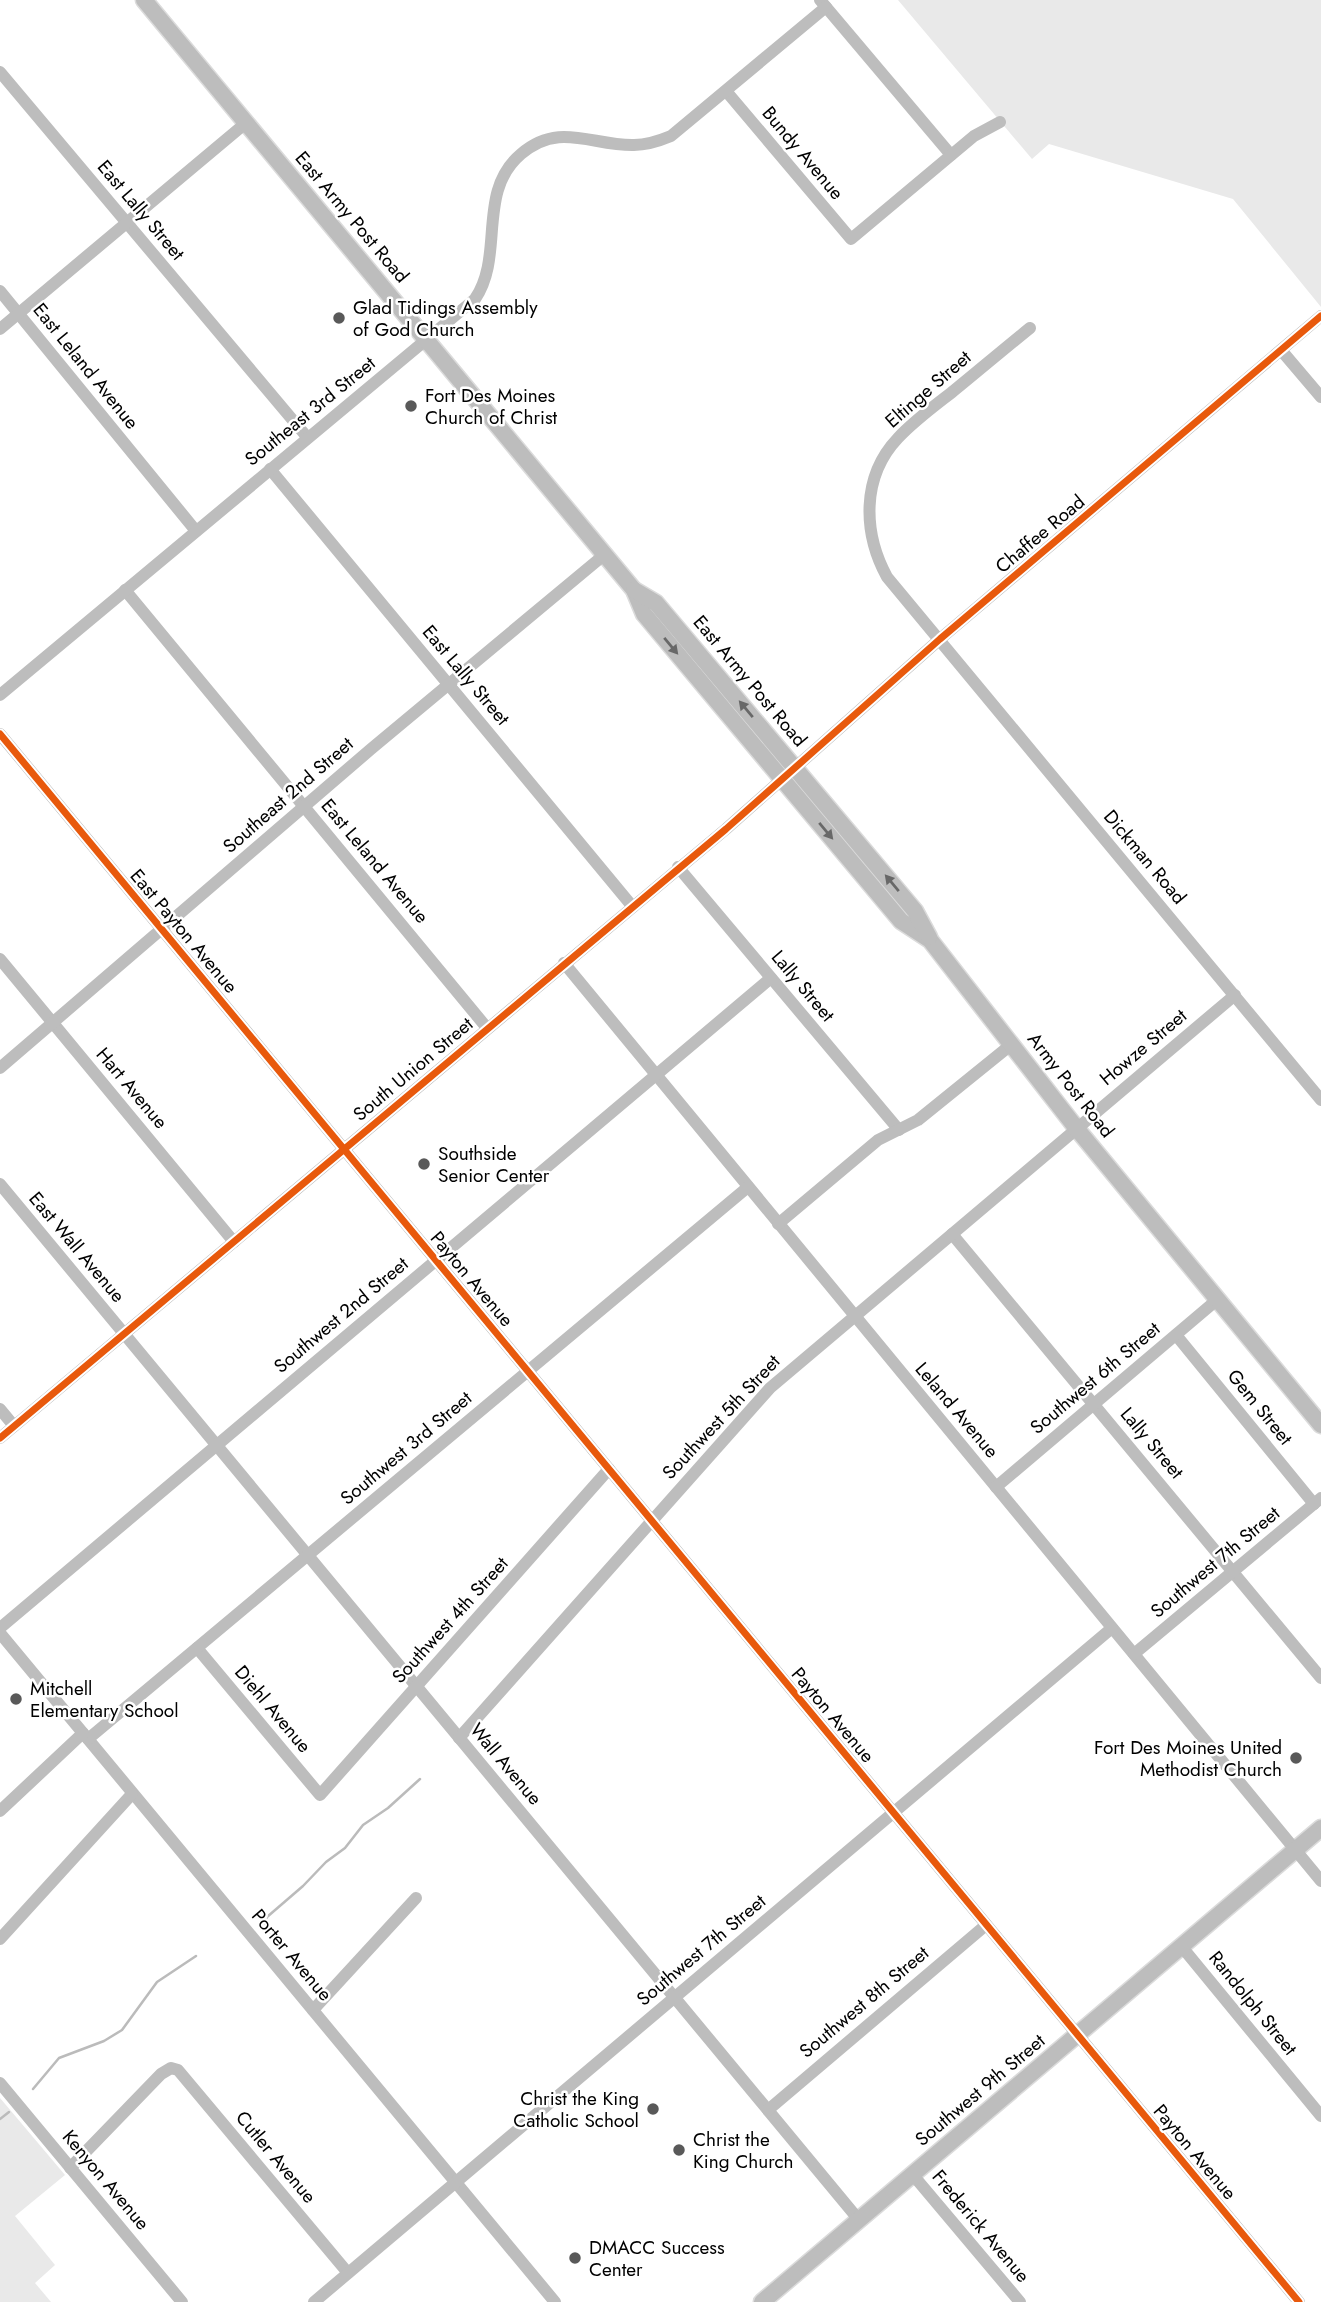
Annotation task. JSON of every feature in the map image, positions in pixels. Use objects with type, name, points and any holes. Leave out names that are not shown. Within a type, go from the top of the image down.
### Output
[{"type":"main road","name":"East Army Post Road","points":[[144,0],[634,590],[644,614],[782,778]]},
{"type":"main road","name":"East Army Post Road","points":[[634,590],[656,603],[795,767],[915,911],[930,940]]},
{"type":"main road","name":"Army Post Road","points":[[782,778],[901,921],[930,940],[1077,1129],[1321,1425]]},
{"type":"main road","name":"Southwest 9th Street","points":[[762,2302],[1321,1828]]},
{"type":"street","points":[[823,3],[951,155],[974,136],[1000,122]]},
{"type":"street","name":"Southeast 3rd Street","points":[[0,695],[307,437],[466,309],[482,290],[490,262],[498,186],[512,163],[522,153],[539,143],[558,137],[584,137],[632,145],[659,141],[682,128],[726,91],[823,3]]},
{"type":"street","name":"East Lally Street","points":[[0,72],[307,437]]},
{"type":"street","name":"Bundy Avenue","points":[[726,91],[851,239],[951,155]]},
{"type":"street","points":[[0,329],[247,122]]},
{"type":"street","name":"East Leland Avenue","points":[[0,291],[196,531]]},
{"type":"street","name":"Chaffee Road","points":[[782,778],[940,639],[1321,316]]},
{"type":"street","name":"Eltinge Street","points":[[940,639],[887,577],[879,562],[870,533],[873,482],[887,452],[897,439],[1030,328]]},
{"type":"street","points":[[1281,350],[1321,397]]},
{"type":"street","name":"East Lally Street","points":[[270,468],[632,906]]},
{"type":"street","name":"Southeast 2nd Street","points":[[0,1068],[304,806],[604,555]]},
{"type":"street","name":"East Leland Avenue","points":[[125,590],[487,1028]]},
{"type":"street","name":"Dickman Road","points":[[940,639],[1321,1100]]},
{"type":"street","name":"East Payton Avenue","points":[[0,734],[344,1149]]},
{"type":"street","name":"South Union Street","points":[[0,1438],[726,829],[782,778]]},
{"type":"street","name":"Lally Street","points":[[678,867],[899,1130]]},
{"type":"street","name":"Hart Avenue","points":[[0,960],[234,1242]]},
{"type":"street","name":"Leland Avenue","points":[[564,963],[1321,1881]]},
{"type":"street","name":"Southwest 2nd Street","points":[[0,1630],[771,978]]},
{"type":"street","name":"Howze Street","points":[[1077,1129],[1235,995]]},
{"type":"street","points":[[778,1224],[878,1140],[919,1120],[1012,1044]]},
{"type":"street","name":"Southwest 5th Street","points":[[459,1738],[770,1388],[1077,1129]]},
{"type":"street","name":"Payton Avenue","points":[[344,1149],[1299,2302]]},
{"type":"street","name":"East Wall Avenue","points":[[0,1184],[124,1334]]},
{"type":"street","name":"Southwest 3rd Street","points":[[0,1811],[85,1736],[197,1648],[748,1186]]},
{"type":"street","name":"Lally Street","points":[[952,1234],[1321,1678]]},
{"type":"street","name":"Southwest 6th Street","points":[[996,1487],[1218,1299]]},
{"type":"street","name":"Wall Avenue","points":[[124,1334],[859,2220]]},
{"type":"street","name":"Gem Street","points":[[1176,1335],[1318,1501]]},
{"type":"street","points":[[0,1409],[14,1426]]},
{"type":"street","name":"Southwest 4th Street","points":[[320,1795],[609,1469]]},
{"type":"street","name":"Southwest 7th Street","points":[[1134,1654],[1318,1501]]},
{"type":"street","name":"Southwest 7th Street","points":[[314,2302],[1112,1628]]},
{"type":"street","name":"Porter Avenue","points":[[0,1630],[132,1794],[551,2297]]},
{"type":"street","name":"Diehl Avenue","points":[[197,1648],[320,1795]]},
{"type":"street","points":[[0,1940],[132,1794]]},
{"type":"street","points":[[313,2010],[416,1898]]},
{"type":"street","name":"Southwest 8th Street","points":[[768,2110],[986,1925]]},
{"type":"street","name":"Randolph Street","points":[[1182,1947],[1321,2116]]},
{"type":"street","name":"Cutler Avenue","points":[[70,2168],[161,2074],[172,2068],[182,2074],[348,2273]]},
{"type":"street","name":"Kenyon Avenue","points":[[0,2082],[181,2302]]},
{"type":"street","name":"Frederick Avenue","points":[[913,2175],[1020,2302]]},
{"type":"street","points":[[537,2302],[551,2297]]},
{"type":"shaded area","points":[[898,0],[1321,0],[1321,307],[1233,199],[1049,144],[1032,159]]},
{"type":"shaded area","points":[[0,2098],[65,2175],[15,2216],[55,2265],[35,2283],[51,2302],[0,2302]]},
{"type":"waterway","points":[[273,1938],[265,1924],[267,1917],[326,1862],[345,1848],[363,1825],[388,1808],[420,1779]]},
{"type":"waterway","points":[[33,2089],[59,2058],[104,2041],[122,2030],[157,1982],[196,1956]]},
{"type":"waterway","points":[[0,2119],[9,2112]]},
{"type":"cycle path","points":[[0,1438],[726,829],[940,639],[1321,316]]},
{"type":"cycle path","points":[[0,734],[1299,2302]]},
{"type":"place","name":"Glad Tidings Assembly of God Church","points":[[339,318]]},
{"type":"place","name":"Fort Des Moines Church of Christ","points":[[411,406]]},
{"type":"place","name":"Southside Senior Center","points":[[424,1164]]},
{"type":"place","name":"Mitchell Elementary School","points":[[16,1699]]},
{"type":"place","name":"Fort Des Moines United Methodist Church","points":[[1296,1758]]},
{"type":"place","name":"Christ the King Catholic School","points":[[653,2109]]},
{"type":"place","name":"Christ the King Church","points":[[679,2150]]},
{"type":"place","name":"DMACC Success Center","points":[[575,2258]]}]
